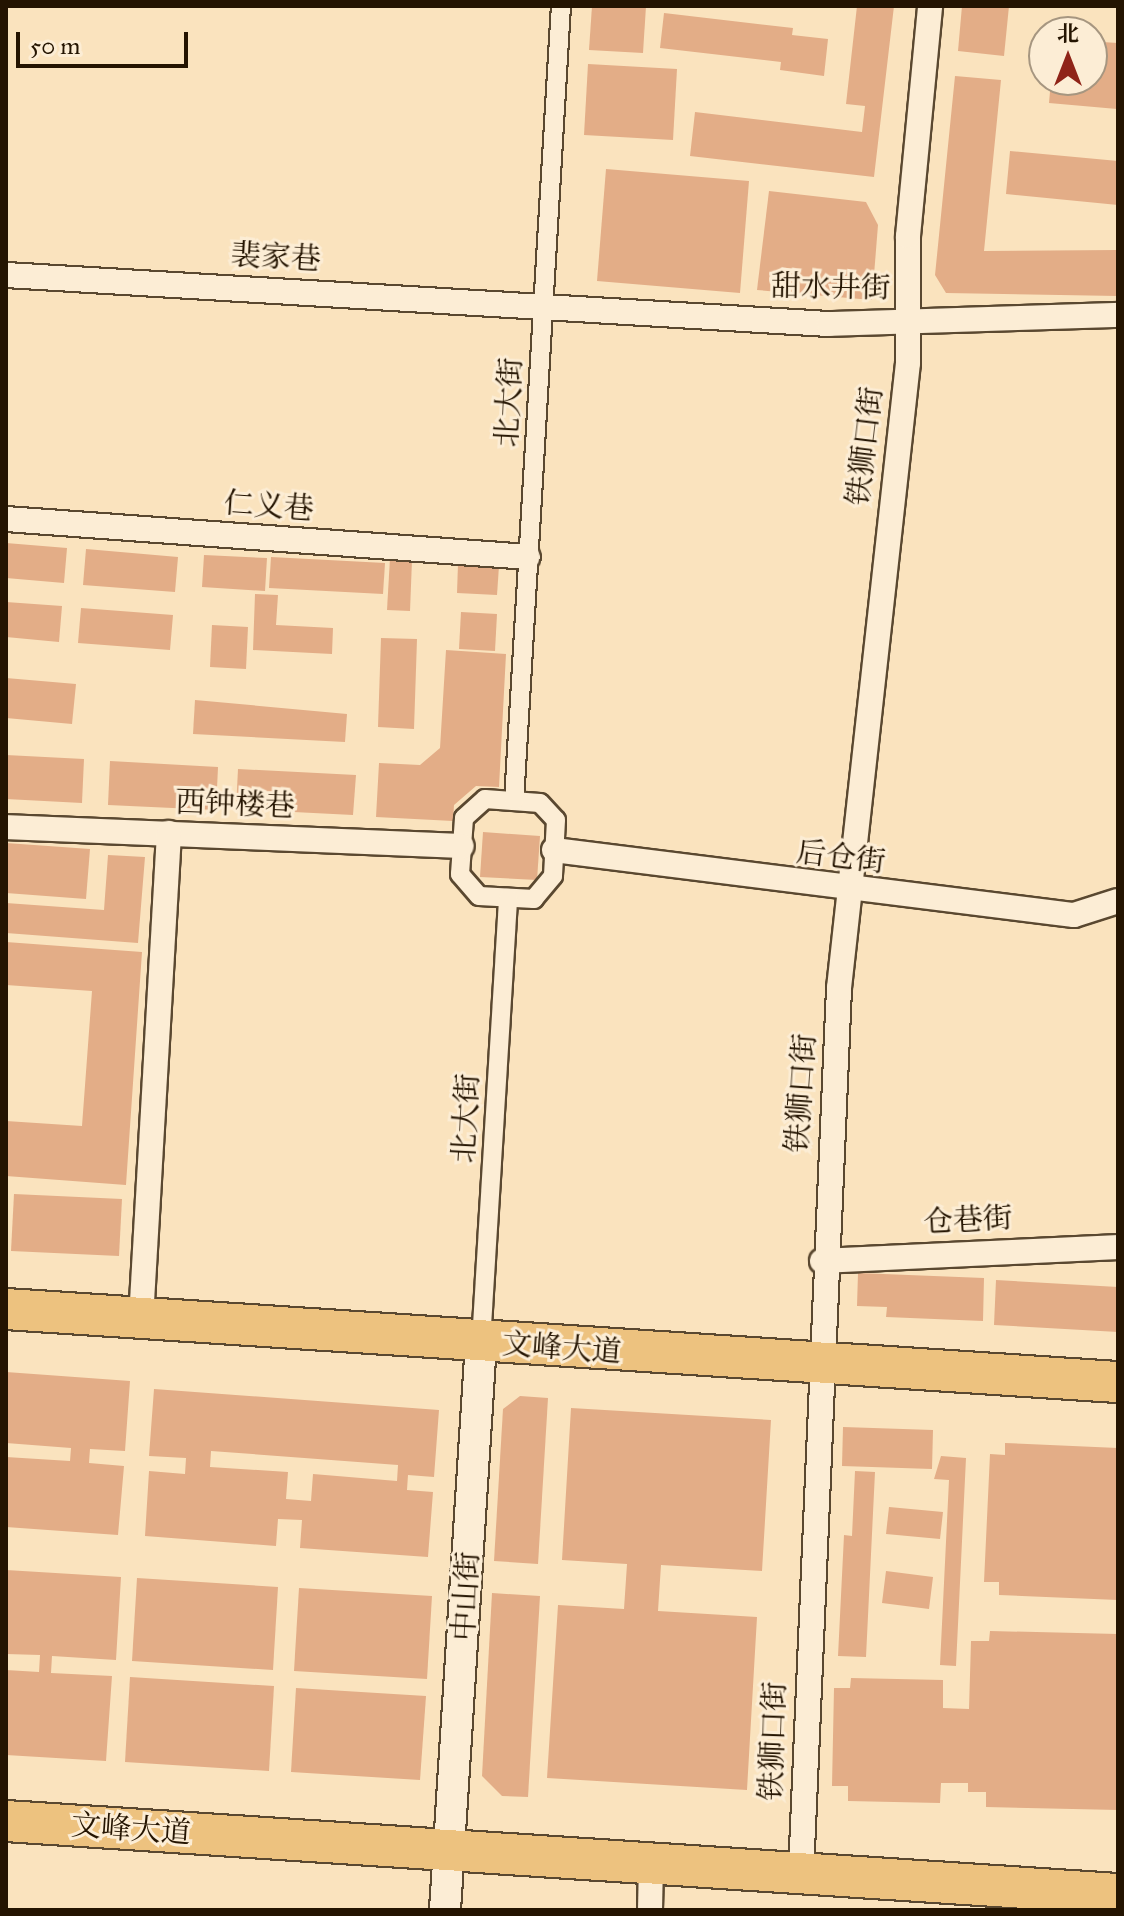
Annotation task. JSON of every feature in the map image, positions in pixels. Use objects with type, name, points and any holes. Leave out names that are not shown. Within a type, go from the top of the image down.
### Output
[{"type":"main road","name":"文峰大道","points":[[6,1309],[481,1343],[1118,1382]]},
{"type":"main road","name":"文峰大道","points":[[6,1821],[1118,1894]]},
{"type":"street","name":"北大街","points":[[514,801],[561,6]]},
{"type":"street","name":"铁狮口街","points":[[801,1873],[822,1261],[849,891],[909,320],[908,236],[930,6]]},
{"type":"street","name":"裴家巷","points":[[6,275],[543,304]]},
{"type":"street","name":"甜水井街","points":[[543,304],[829,324],[1118,315]]},
{"type":"street","name":"仁义巷","points":[[6,519],[528,557]]},
{"type":"street","points":[[485,799],[514,801],[540,803],[556,820],[553,876],[534,899],[479,896],[460,874],[464,818],[485,799]]},
{"type":"street","name":"西钟楼巷","points":[[6,827],[462,846]]},
{"type":"street","points":[[141,1319],[169,833]]},
{"type":"street","name":"后仓街","points":[[554,850],[849,891],[1074,915],[1118,901]]},
{"type":"street","name":"北大街","points":[[481,1343],[508,898]]},
{"type":"street","name":"仓巷街","points":[[822,1261],[1118,1247]]},
{"type":"street","name":"中山街","points":[[445,1910],[481,1343]]},
{"type":"street","points":[[650,1910],[651,1863]]},
{"type":"building","points":[[592,6],[646,6],[643,53],[589,50]]},
{"type":"building","points":[[857,6],[894,6],[874,177],[690,156],[695,112],[862,132],[865,106],[846,104]]},
{"type":"building","points":[[962,6],[1009,6],[1004,56],[958,51]]},
{"type":"building","points":[[664,13],[793,28],[792,35],[828,39],[824,76],[780,70],[781,62],[660,48]]},
{"type":"building","points":[[1108,42],[1118,43],[1117,109],[1049,103],[1050,96],[1108,96]]},
{"type":"building","points":[[588,64],[677,69],[673,140],[584,135]]},
{"type":"building","points":[[955,76],[1001,80],[984,251],[1118,250],[1118,296],[946,293],[935,275]]},
{"type":"building","points":[[1010,151],[1118,161],[1118,205],[1006,194]]},
{"type":"building","points":[[606,169],[749,181],[740,293],[597,281]]},
{"type":"building","points":[[769,191],[866,202],[878,225],[872,300],[757,290]]},
{"type":"building","points":[[6,543],[67,548],[64,583],[6,578]]},
{"type":"building","points":[[86,549],[178,557],[175,592],[83,585]]},
{"type":"building","points":[[204,555],[267,558],[265,591],[202,587]]},
{"type":"building","points":[[271,557],[385,563],[383,594],[269,588]]},
{"type":"building","points":[[390,558],[412,560],[410,611],[387,610]]},
{"type":"building","points":[[458,564],[499,566],[497,595],[457,593]]},
{"type":"building","points":[[255,594],[278,595],[276,625],[333,628],[332,654],[253,650]]},
{"type":"building","points":[[6,602],[62,606],[59,642],[6,637]]},
{"type":"building","points":[[81,608],[173,615],[170,650],[78,643]]},
{"type":"building","points":[[461,612],[497,614],[495,651],[459,649]]},
{"type":"building","points":[[212,625],[248,627],[246,669],[210,667]]},
{"type":"building","points":[[381,638],[417,639],[414,729],[378,727]]},
{"type":"building","points":[[446,650],[506,654],[499,787],[476,786],[454,805],[453,821],[376,817],[379,763],[420,765],[440,748]]},
{"type":"building","points":[[6,678],[76,684],[72,724],[6,718]]},
{"type":"building","points":[[195,700],[347,714],[345,742],[193,734]]},
{"type":"building","points":[[6,755],[84,759],[82,803],[6,799]]},
{"type":"building","points":[[110,761],[218,767],[216,810],[108,805]]},
{"type":"building","points":[[238,769],[356,775],[353,815],[236,809]]},
{"type":"building","points":[[483,832],[540,836],[537,880],[480,877]]},
{"type":"building","points":[[6,843],[90,849],[86,899],[6,893]]},
{"type":"building","points":[[108,855],[145,857],[138,943],[6,933],[6,903],[104,910]]},
{"type":"building","points":[[6,942],[142,952],[126,1185],[6,1176],[6,1121],[82,1126],[92,991],[6,985]]},
{"type":"building","points":[[14,1194],[122,1199],[119,1256],[11,1251]]},
{"type":"building","points":[[858,1273],[984,1278],[983,1321],[886,1317],[887,1307],[857,1306]]},
{"type":"building","points":[[996,1280],[1118,1287],[1118,1332],[994,1325]]},
{"type":"building","points":[[6,1372],[130,1381],[125,1451],[90,1449],[89,1463],[124,1466],[118,1535],[6,1527],[6,1457],[70,1461],[71,1448],[6,1443]]},
{"type":"building","points":[[154,1389],[439,1410],[434,1477],[408,1475],[407,1490],[433,1492],[428,1557],[300,1548],[302,1520],[278,1519],[276,1546],[145,1536],[149,1471],[185,1474],[186,1458],[149,1456]],"holes":[[[211,1451],[398,1465],[397,1481],[313,1474],[311,1501],[286,1499],[288,1472],[210,1467]]]},
{"type":"building","points":[[520,1396],[548,1398],[538,1564],[494,1561],[503,1409]]},
{"type":"building","points":[[571,1408],[771,1420],[762,1571],[661,1565],[658,1611],[757,1617],[747,1790],[547,1778],[558,1605],[624,1609],[627,1564],[562,1560]]},
{"type":"building","points":[[843,1427],[933,1430],[932,1469],[842,1466]]},
{"type":"building","points":[[1005,1443],[1118,1448],[1118,1600],[999,1595],[999,1582],[984,1582],[990,1454],[1005,1455]]},
{"type":"building","points":[[941,1456],[966,1458],[956,1666],[940,1665],[949,1480],[934,1479]]},
{"type":"building","points":[[855,1471],[875,1472],[866,1657],[838,1656],[844,1535],[852,1536]]},
{"type":"building","points":[[889,1507],[943,1512],[940,1539],[886,1534]]},
{"type":"building","points":[[6,1570],[121,1577],[116,1660],[52,1656],[51,1673],[112,1676],[106,1761],[6,1755],[6,1670],[39,1672],[40,1655],[6,1654]]},
{"type":"building","points":[[886,1571],[933,1577],[929,1609],[882,1603]]},
{"type":"building","points":[[137,1578],[278,1587],[273,1670],[132,1661]]},
{"type":"building","points":[[299,1588],[432,1596],[427,1679],[294,1671]]},
{"type":"building","points":[[492,1593],[540,1596],[528,1797],[502,1796],[482,1776]]},
{"type":"building","points":[[990,1631],[1118,1634],[1118,1810],[986,1807],[986,1792],[968,1792],[968,1783],[941,1783],[940,1803],[848,1801],[848,1786],[832,1786],[834,1688],[850,1688],[851,1678],[943,1680],[943,1708],[969,1709],[971,1641],[989,1641]]},
{"type":"building","points":[[130,1677],[274,1686],[269,1771],[125,1762]]},
{"type":"building","points":[[296,1688],[426,1696],[420,1780],[291,1772]]}]
